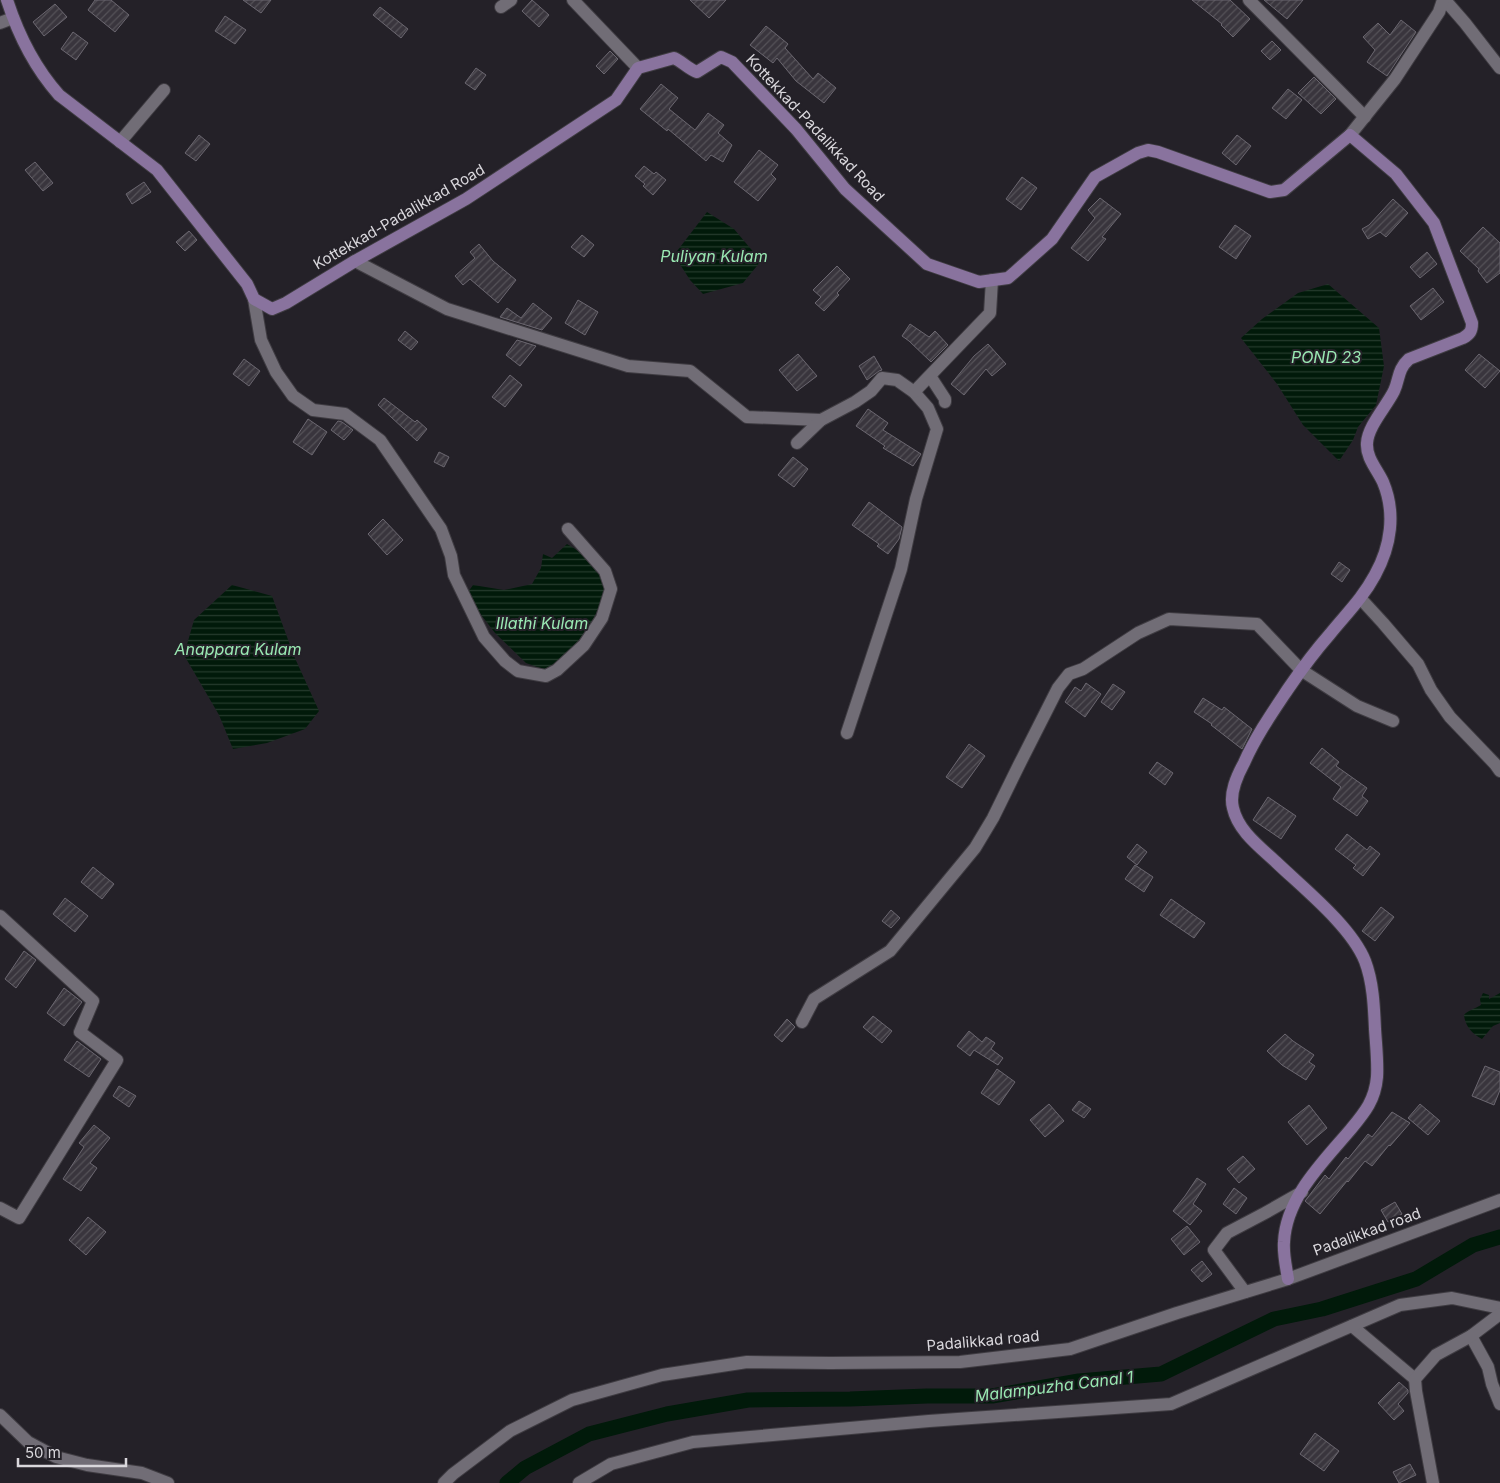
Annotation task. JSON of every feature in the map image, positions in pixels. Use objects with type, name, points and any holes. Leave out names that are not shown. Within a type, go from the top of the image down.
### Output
[{"type":"main road","points":[[7,0],[13,18],[38,66],[53,89],[157,170],[247,284],[254,299]]},
{"type":"main road","name":"Kottekkad-Padalikkad Road","points":[[254,299],[272,308],[286,303],[355,261],[466,199],[616,100],[638,68],[674,58],[697,72],[721,58],[727,59],[738,68],[796,129],[845,189],[927,264],[979,282],[1008,278],[1052,239],[1095,178],[1138,152],[1148,150],[1158,152],[1270,192],[1284,190],[1350,135]]},
{"type":"main road","points":[[1288,1279],[1284,1257],[1284,1239],[1293,1207],[1306,1183],[1370,1106],[1377,1079],[1372,985],[1364,960],[1353,939],[1338,921],[1251,839],[1238,822],[1232,807],[1233,791],[1239,772],[1254,741],[1301,670],[1329,634],[1361,599],[1382,561],[1388,544],[1391,525],[1389,505],[1383,483],[1367,451],[1367,439],[1395,389],[1403,364],[1409,358],[1469,334],[1472,329],[1472,323],[1434,222],[1396,174],[1350,135]]},
{"type":"street","points":[[573,0],[638,68]]},
{"type":"street","points":[[1249,0],[1365,117]]},
{"type":"street","points":[[1350,135],[1395,79],[1439,12],[1444,0],[1465,22],[1500,68]]},
{"type":"street","points":[[0,23],[13,18]]},
{"type":"street","points":[[120,142],[164,90]]},
{"type":"street","points":[[355,261],[448,309],[628,366],[690,370],[747,417],[821,420]]},
{"type":"street","points":[[914,392],[990,313],[992,280]]},
{"type":"street","points":[[254,299],[261,340],[276,372],[293,396],[313,410],[345,414],[380,440],[441,529],[451,556],[454,575],[484,637],[505,661],[518,670],[546,676],[557,670],[584,645],[602,618],[611,588],[605,572],[568,529]]},
{"type":"street","points":[[930,376],[945,402]]},
{"type":"street","points":[[798,443],[821,420],[871,391],[882,378],[897,380],[914,392],[928,408],[937,429],[916,500],[901,569],[848,733]]},
{"type":"street","points":[[1361,599],[1418,664],[1430,690],[1450,717],[1500,771]]},
{"type":"street","points":[[802,1022],[814,999],[890,951],[975,848],[994,818],[1058,688],[1070,674],[1083,669],[1138,634],[1169,619],[1257,624],[1301,670],[1357,706],[1393,721]]},
{"type":"street","points":[[0,916],[93,1000],[80,1032],[117,1060],[19,1218],[0,1208]]},
{"type":"street","points":[[1245,1292],[1214,1250],[1227,1233],[1302,1192]]},
{"type":"street","name":"Padalikkad road","points":[[444,1483],[510,1431],[572,1400],[662,1375],[747,1362],[960,1362],[1070,1349],[1177,1313],[1288,1279],[1500,1200]]},
{"type":"street","points":[[579,1483],[611,1464],[693,1442],[930,1421],[1170,1404],[1400,1305],[1452,1298],[1500,1308]]},
{"type":"street","points":[[1415,1380],[1436,1355],[1472,1336],[1500,1314]]},
{"type":"street","points":[[1352,1326],[1415,1380],[1433,1483]]},
{"type":"street","points":[[1472,1336],[1497,1384],[1500,1404]]},
{"type":"street","points":[[0,1415],[28,1442],[56,1457],[87,1465],[142,1474],[168,1483]]},
{"type":"water","name":"Puliyan Kulam","points":[[707,212],[734,229],[761,261],[743,283],[703,294],[690,280],[674,255]]},
{"type":"water","name":"POND 23","points":[[1328,284],[1379,328],[1384,366],[1376,405],[1358,427],[1353,440],[1339,461],[1303,425],[1277,384],[1241,338],[1262,319],[1298,293]]},
{"type":"water","name":"Illathi Kulam","points":[[567,544],[585,558],[608,587],[591,624],[554,673],[526,663],[495,633],[466,595],[473,585],[504,590],[532,584],[541,568],[543,554],[552,558]]},
{"type":"water","name":"Anappara Kulam","points":[[232,585],[272,596],[294,656],[319,711],[305,729],[267,743],[233,749],[219,715],[184,655],[194,620]]},
{"type":"water","points":[[1483,993],[1489,995],[1489,999],[1500,993],[1500,1023],[1493,1026],[1482,1039],[1470,1029],[1464,1015],[1481,1005],[1480,999]]},
{"type":"building","points":[[95,0],[111,0],[129,15],[115,32],[88,10]]},
{"type":"building","points":[[243,0],[271,0],[261,13]]},
{"type":"building","points":[[532,0],[549,15],[539,27],[522,11]]},
{"type":"building","points":[[690,0],[726,0],[709,18]]},
{"type":"building","points":[[1192,0],[1230,0],[1250,19],[1233,37],[1222,24]]},
{"type":"building","points":[[1264,0],[1303,0],[1287,19]]},
{"type":"building","points":[[55,4],[67,17],[44,36],[33,22]]},
{"type":"building","points":[[380,7],[408,29],[401,38],[373,15]]},
{"type":"building","points":[[225,16],[246,30],[235,44],[215,31]]},
{"type":"building","points":[[1401,20],[1416,32],[1387,76],[1367,62],[1375,50],[1363,37],[1378,23],[1390,35]]},
{"type":"building","points":[[766,26],[788,44],[785,48],[813,79],[818,73],[836,88],[824,103],[796,81],[777,58],[773,63],[750,45]]},
{"type":"building","points":[[73,32],[88,43],[76,60],[61,49]]},
{"type":"building","points":[[1272,41],[1281,50],[1270,60],[1261,51]]},
{"type":"building","points":[[610,51],[618,59],[604,74],[596,66]]},
{"type":"building","points":[[476,68],[486,75],[475,90],[465,83]]},
{"type":"building","points":[[1314,77],[1336,99],[1321,114],[1298,93]]},
{"type":"building","points":[[661,84],[678,98],[669,109],[695,130],[708,113],[724,125],[718,133],[732,145],[723,162],[711,155],[706,161],[668,129],[667,131],[640,109]]},
{"type":"building","points":[[1288,89],[1302,100],[1286,119],[1272,108]]},
{"type":"building","points":[[199,135],[210,144],[196,161],[185,153]]},
{"type":"building","points":[[1237,135],[1251,146],[1236,165],[1222,153]]},
{"type":"building","points":[[759,150],[778,165],[771,174],[776,179],[758,201],[734,182]]},
{"type":"building","points":[[35,162],[53,183],[43,191],[25,170]]},
{"type":"building","points":[[644,166],[666,180],[653,195],[643,186],[645,184],[635,176]]},
{"type":"building","points":[[1022,177],[1037,188],[1021,210],[1006,199]]},
{"type":"building","points":[[144,182],[151,192],[132,204],[126,194]]},
{"type":"building","points":[[1100,198],[1121,214],[1102,237],[1106,239],[1088,261],[1071,248],[1095,218],[1088,210]]},
{"type":"building","points":[[1393,199],[1408,213],[1386,237],[1380,232],[1368,239],[1362,229],[1369,225]]},
{"type":"building","points":[[1235,225],[1251,236],[1236,259],[1219,247]]},
{"type":"building","points":[[1483,227],[1500,243],[1500,273],[1487,283],[1478,271],[1479,269],[1460,251]]},
{"type":"building","points":[[189,231],[197,240],[185,251],[176,242]]},
{"type":"building","points":[[582,235],[594,245],[584,257],[571,247]]},
{"type":"building","points":[[479,244],[493,261],[516,280],[498,303],[470,279],[463,285],[455,276],[475,258],[470,252]]},
{"type":"building","points":[[1427,252],[1437,264],[1420,278],[1410,267]]},
{"type":"building","points":[[837,266],[850,279],[837,293],[839,295],[824,311],[815,303],[821,297],[813,290]]},
{"type":"building","points":[[1433,288],[1444,302],[1421,320],[1410,306]]},
{"type":"building","points":[[578,300],[598,312],[585,335],[565,323]]},
{"type":"building","points":[[533,303],[552,318],[542,330],[500,317],[507,308],[521,318]]},
{"type":"building","points":[[910,324],[929,337],[935,331],[948,345],[931,362],[902,336]]},
{"type":"building","points":[[405,331],[418,342],[411,350],[398,340]]},
{"type":"building","points":[[517,340],[536,346],[520,366],[506,355]]},
{"type":"building","points":[[988,344],[1006,364],[992,376],[986,369],[964,395],[951,384],[974,356]]},
{"type":"building","points":[[798,354],[817,376],[797,391],[779,370]]},
{"type":"building","points":[[1479,354],[1500,371],[1485,388],[1465,370]]},
{"type":"building","points":[[874,356],[882,370],[867,380],[859,366]]},
{"type":"building","points":[[244,359],[260,371],[249,386],[233,374]]},
{"type":"building","points":[[510,375],[522,385],[505,407],[492,397]]},
{"type":"building","points":[[384,398],[427,429],[417,441],[378,405]]},
{"type":"building","points":[[868,409],[888,423],[883,430],[921,454],[913,466],[883,448],[885,446],[856,426]]},
{"type":"building","points":[[308,419],[327,432],[312,455],[293,442]]},
{"type":"building","points":[[338,421],[353,430],[344,440],[331,430]]},
{"type":"building","points":[[439,452],[449,457],[444,467],[434,462]]},
{"type":"building","points":[[793,457],[808,469],[794,487],[778,475]]},
{"type":"building","points":[[869,502],[902,527],[899,539],[888,554],[877,546],[879,544],[852,525]]},
{"type":"building","points":[[383,519],[403,540],[387,555],[368,534]]},
{"type":"building","points":[[1339,562],[1350,570],[1342,582],[1331,574]]},
{"type":"building","points":[[1086,683],[1101,694],[1085,717],[1065,702],[1075,687],[1081,691]]},
{"type":"building","points":[[1113,684],[1125,692],[1112,710],[1101,702]]},
{"type":"building","points":[[1203,698],[1222,710],[1224,707],[1252,729],[1242,749],[1194,712]]},
{"type":"building","points":[[969,744],[985,756],[962,788],[946,777]]},
{"type":"building","points":[[1322,748],[1339,762],[1336,766],[1367,788],[1362,796],[1368,801],[1357,816],[1333,799],[1341,787],[1310,763]]},
{"type":"building","points":[[1157,762],[1173,773],[1165,785],[1149,773]]},
{"type":"building","points":[[1268,797],[1296,816],[1281,839],[1253,820]]},
{"type":"building","points":[[1347,834],[1367,850],[1370,846],[1380,854],[1363,876],[1353,868],[1356,865],[1335,849]]},
{"type":"building","points":[[1137,844],[1147,852],[1137,865],[1127,857]]},
{"type":"building","points":[[1135,865],[1153,877],[1144,892],[1125,879]]},
{"type":"building","points":[[93,867],[114,884],[102,899],[81,882]]},
{"type":"building","points":[[65,898],[88,916],[75,932],[53,914]]},
{"type":"building","points":[[1171,899],[1205,923],[1194,938],[1160,915]]},
{"type":"building","points":[[1381,907],[1394,917],[1375,941],[1362,931]]},
{"type":"building","points":[[891,910],[900,918],[891,928],[882,921]]},
{"type":"building","points":[[24,951],[36,960],[16,988],[5,979]]},
{"type":"building","points":[[64,988],[82,1002],[64,1026],[47,1013]]},
{"type":"building","points":[[873,1016],[892,1031],[882,1043],[863,1027]]},
{"type":"building","points":[[787,1019],[795,1027],[782,1042],[774,1035]]},
{"type":"building","points":[[969,1031],[982,1042],[986,1037],[995,1043],[991,1049],[1003,1058],[998,1065],[974,1050],[970,1056],[957,1046]]},
{"type":"building","points":[[1285,1034],[1314,1055],[1309,1062],[1315,1066],[1306,1080],[1282,1065],[1267,1051]]},
{"type":"building","points":[[77,1041],[101,1059],[89,1077],[64,1060]]},
{"type":"building","points":[[1485,1066],[1500,1072],[1500,1090],[1494,1105],[1472,1096]]},
{"type":"building","points":[[997,1069],[1015,1082],[999,1105],[981,1093]]},
{"type":"building","points":[[119,1086],[136,1096],[129,1107],[113,1096]]},
{"type":"building","points":[[1079,1101],[1091,1109],[1084,1118],[1072,1110]]},
{"type":"building","points":[[1049,1104],[1064,1121],[1045,1137],[1030,1120]]},
{"type":"building","points":[[1420,1104],[1440,1121],[1428,1135],[1408,1118]]},
{"type":"building","points":[[1309,1105],[1327,1128],[1307,1145],[1288,1122]]},
{"type":"building","points":[[1392,1112],[1410,1123],[1372,1166],[1365,1161],[1320,1214],[1305,1201],[1325,1175],[1329,1179],[1346,1157],[1348,1159],[1368,1134],[1372,1137]]},
{"type":"building","points":[[94,1125],[110,1138],[90,1163],[97,1168],[81,1191],[63,1179],[84,1147],[79,1143]]},
{"type":"building","points":[[1243,1156],[1255,1169],[1239,1183],[1227,1169]]},
{"type":"building","points":[[1197,1178],[1206,1184],[1193,1204],[1202,1211],[1190,1225],[1173,1211]]},
{"type":"building","points":[[1234,1188],[1247,1198],[1236,1214],[1223,1204]]},
{"type":"building","points":[[1395,1202],[1402,1214],[1388,1222],[1381,1210]]},
{"type":"building","points":[[88,1217],[106,1232],[86,1255],[69,1240]]},
{"type":"building","points":[[1187,1226],[1200,1242],[1184,1255],[1171,1239]]},
{"type":"building","points":[[1202,1261],[1212,1274],[1202,1282],[1191,1270]]},
{"type":"building","points":[[1399,1382],[1408,1390],[1408,1393],[1398,1404],[1404,1411],[1394,1420],[1378,1403]]},
{"type":"building","points":[[1315,1433],[1339,1451],[1324,1471],[1300,1454]]},
{"type":"building","points":[[1410,1464],[1416,1475],[1399,1483],[1393,1472]]},
{"type":"waterway","name":"Malampuzha Canal 1","points":[[507,1483],[525,1468],[589,1434],[667,1414],[748,1400],[992,1396],[1079,1381],[1161,1374],[1274,1319],[1322,1309],[1416,1279],[1473,1245],[1500,1237]]}]
